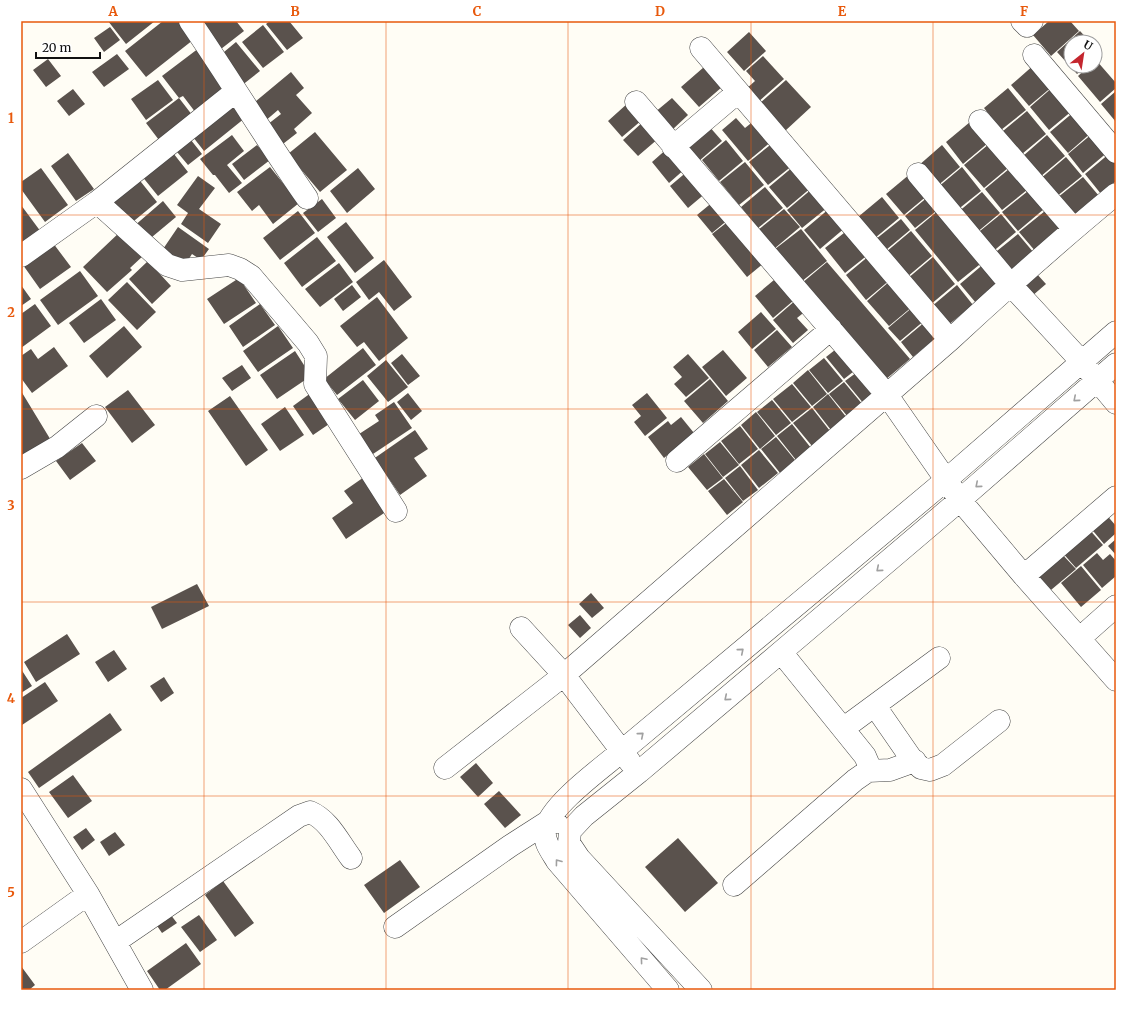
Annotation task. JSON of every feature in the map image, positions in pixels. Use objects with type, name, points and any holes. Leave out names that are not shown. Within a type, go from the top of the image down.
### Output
[{"type":"street","points":[[190,21],[282,163],[307,198]]},
{"type":"street","points":[[1022,21],[1027,26],[1032,21]]},
{"type":"street","points":[[701,48],[950,340]]},
{"type":"street","points":[[1034,55],[1116,152]]},
{"type":"street","points":[[21,256],[97,202],[236,92]]},
{"type":"street","points":[[673,147],[738,92]]},
{"type":"street","points":[[636,102],[887,395],[960,500],[1024,576],[1116,680]]},
{"type":"street","points":[[980,121],[1074,229]]},
{"type":"street","points":[[918,174],[1010,284],[1081,361],[1116,403]]},
{"type":"street","points":[[445,768],[564,675],[950,340],[1010,284],[1116,194]]},
{"type":"street","points":[[97,202],[167,265],[182,270],[229,265],[240,269],[251,276],[308,343],[316,356],[315,384],[396,511]]},
{"type":"street","points":[[676,461],[831,329]]},
{"type":"street","points":[[668,990],[557,861],[545,841],[545,830],[557,808],[622,751],[946,480],[1116,332]]},
{"type":"street","points":[[701,990],[579,858],[569,843],[570,831],[584,816],[639,772],[960,500],[1116,364]]},
{"type":"street","points":[[21,468],[57,447],[96,416]]},
{"type":"street","points":[[1024,576],[1116,497]]},
{"type":"street","points":[[1080,638],[1116,606]]},
{"type":"street","points":[[521,628],[564,675],[639,772]]},
{"type":"street","points":[[781,652],[844,728],[865,756],[868,763],[868,771]]},
{"type":"street","points":[[844,728],[939,658]]},
{"type":"street","points":[[874,706],[914,761],[921,768],[930,770],[943,765],[999,721]]},
{"type":"street","points":[[734,885],[855,780],[868,771],[890,770],[914,761]]},
{"type":"street","points":[[21,789],[88,894],[142,990]]},
{"type":"street","points":[[115,942],[299,816],[310,812],[316,814],[326,823],[351,858]]},
{"type":"street","points":[[395,927],[510,846],[549,821],[564,825],[570,831]]},
{"type":"street","points":[[21,942],[88,894]]},
{"type":"street","points":[[624,938],[643,926]]},
{"type":"building","points":[[108,21],[155,21],[126,44]]},
{"type":"building","points":[[163,21],[178,21],[193,40],[146,77],[125,51]]},
{"type":"building","points":[[199,21],[236,21],[244,31],[221,49]]},
{"type":"building","points":[[270,21],[289,21],[303,38],[287,50],[266,24]]},
{"type":"building","points":[[1049,21],[1070,21],[1079,31],[1076,34],[1063,34],[1063,45],[1051,56],[1033,35]]},
{"type":"building","points":[[263,25],[284,52],[263,68],[242,42]]},
{"type":"building","points":[[110,27],[120,40],[104,52],[94,38]]},
{"type":"building","points":[[749,32],[766,51],[744,71],[727,52]]},
{"type":"building","points":[[236,42],[260,71],[241,86],[218,57]]},
{"type":"building","points":[[1063,47],[1063,59],[1057,52]]},
{"type":"building","points":[[199,48],[230,94],[199,117],[183,96],[179,98],[162,76]]},
{"type":"building","points":[[117,54],[129,69],[104,87],[92,72]]},
{"type":"building","points":[[763,56],[784,79],[757,103],[745,90],[755,81],[746,71]]},
{"type":"building","points":[[48,59],[61,76],[46,87],[33,70]]},
{"type":"building","points":[[1035,64],[1053,86],[1029,106],[1011,85]]},
{"type":"building","points":[[704,67],[722,87],[699,107],[681,87]]},
{"type":"building","points":[[1103,68],[1116,83],[1116,88],[1100,102],[1078,76],[1080,74],[1103,74]]},
{"type":"building","points":[[291,72],[304,88],[296,95],[312,113],[294,129],[297,133],[279,147],[263,128],[281,114],[278,110],[264,122],[250,106]]},
{"type":"building","points":[[158,80],[173,100],[146,120],[131,99]]},
{"type":"building","points":[[786,80],[811,107],[785,131],[760,103]]},
{"type":"building","points":[[1054,86],[1073,110],[1049,130],[1030,107]]},
{"type":"building","points":[[1008,88],[1026,110],[1001,130],[984,108]]},
{"type":"building","points":[[73,89],[85,104],[69,116],[57,101]]},
{"type":"building","points":[[1116,91],[1116,122],[1101,104]]},
{"type":"building","points":[[179,98],[196,120],[162,144],[146,123]]},
{"type":"building","points":[[672,98],[688,115],[671,131],[654,113]]},
{"type":"building","points":[[230,99],[245,118],[204,151],[189,132]]},
{"type":"building","points":[[628,103],[642,120],[622,137],[608,121]]},
{"type":"building","points":[[1027,111],[1046,134],[1022,154],[1003,131]]},
{"type":"building","points":[[1075,111],[1092,132],[1068,153],[1050,132]]},
{"type":"building","points":[[736,118],[745,128],[755,120],[772,141],[748,161],[722,130]]},
{"type":"building","points":[[644,121],[659,138],[638,156],[623,140]]},
{"type":"building","points":[[970,122],[988,143],[963,164],[946,142]]},
{"type":"building","points":[[708,125],[722,141],[699,161],[685,144]]},
{"type":"building","points":[[315,132],[347,170],[320,192],[288,154]]},
{"type":"building","points":[[1093,133],[1109,151],[1083,173],[1068,154]]},
{"type":"building","points":[[187,135],[202,154],[188,165],[172,146]]},
{"type":"building","points":[[232,135],[244,151],[227,165],[242,183],[229,193],[200,159]]},
{"type":"building","points":[[1047,135],[1065,156],[1040,177],[1023,156]]},
{"type":"building","points":[[726,140],[743,161],[719,181],[702,160]]},
{"type":"building","points":[[774,142],[793,165],[768,185],[749,162]]},
{"type":"building","points":[[989,144],[1008,168],[984,188],[964,165]]},
{"type":"building","points":[[257,145],[270,160],[244,180],[232,164]]},
{"type":"building","points":[[942,145],[960,167],[936,187],[918,166]]},
{"type":"building","points":[[669,147],[686,168],[669,183],[652,162]]},
{"type":"building","points":[[170,149],[188,172],[158,196],[141,175]]},
{"type":"building","points":[[68,153],[94,189],[76,201],[51,166]]},
{"type":"building","points":[[1110,153],[1116,160],[1116,181],[1101,194],[1085,174]]},
{"type":"building","points":[[1066,157],[1082,176],[1056,197],[1040,179]]},
{"type":"building","points":[[745,162],[764,185],[739,205],[720,182]]},
{"type":"building","points":[[794,166],[812,187],[787,208],[769,187]]},
{"type":"building","points":[[270,167],[299,203],[273,224],[259,205],[252,211],[237,192]]},
{"type":"building","points":[[962,167],[981,191],[956,211],[937,188]]},
{"type":"building","points":[[41,168],[68,205],[45,222],[21,189],[21,182]]},
{"type":"building","points":[[358,168],[375,189],[347,213],[330,191]]},
{"type":"building","points":[[1009,169],[1027,190],[1002,210],[985,189]]},
{"type":"building","points":[[689,170],[707,192],[688,208],[670,186]]},
{"type":"building","points":[[910,174],[928,195],[904,215],[886,194]]},
{"type":"building","points":[[198,176],[215,188],[199,209],[221,224],[208,243],[181,224],[188,213],[177,205]]},
{"type":"building","points":[[137,177],[157,202],[129,225],[108,200]]},
{"type":"building","points":[[1083,177],[1099,196],[1073,218],[1057,198]]},
{"type":"building","points":[[765,187],[783,208],[758,228],[741,207]]},
{"type":"building","points":[[813,188],[828,207],[802,228],[787,210]]},
{"type":"building","points":[[1028,191],[1044,209],[1018,231],[1002,212]]},
{"type":"building","points":[[982,192],[1000,213],[975,234],[957,213]]},
{"type":"building","points":[[929,196],[940,208],[915,228],[905,216]]},
{"type":"building","points":[[882,197],[899,218],[875,238],[858,217]]},
{"type":"building","points":[[322,199],[336,218],[318,232],[303,213]]},
{"type":"building","points":[[163,201],[176,217],[146,242],[133,227]]},
{"type":"building","points":[[714,201],[729,219],[712,233],[697,215]]},
{"type":"building","points":[[21,205],[41,232],[21,246]]},
{"type":"building","points":[[830,208],[846,227],[820,249],[804,230]]},
{"type":"building","points":[[784,209],[800,227],[774,249],[758,230]]},
{"type":"building","points":[[940,209],[984,261],[958,282],[915,230]]},
{"type":"building","points":[[298,211],[315,233],[280,260],[263,238]]},
{"type":"building","points":[[1045,211],[1061,230],[1036,252],[1019,232]]},
{"type":"building","points":[[1001,214],[1016,232],[990,254],[975,235]]},
{"type":"building","points":[[901,219],[910,230],[886,250],[876,239]]},
{"type":"building","points":[[730,220],[764,263],[747,277],[712,234]]},
{"type":"building","points":[[346,222],[374,258],[355,273],[327,237]]},
{"type":"building","points":[[178,227],[209,249],[201,260],[192,254],[183,268],[161,252]]},
{"type":"building","points":[[801,229],[827,261],[801,282],[775,249]]},
{"type":"building","points":[[849,229],[869,254],[845,273],[825,248]]},
{"type":"building","points":[[121,231],[144,255],[130,268],[132,270],[107,292],[83,267]]},
{"type":"building","points":[[911,231],[932,256],[907,277],[886,252]]},
{"type":"building","points":[[1018,234],[1034,253],[1008,275],[992,255]]},
{"type":"building","points":[[317,237],[336,261],[302,287],[284,263]]},
{"type":"building","points":[[53,243],[71,267],[40,289],[23,265]]},
{"type":"building","points":[[870,255],[891,279],[866,300],[846,275]]},
{"type":"building","points":[[933,257],[955,284],[930,305],[907,279]]},
{"type":"building","points":[[384,260],[412,297],[394,311],[379,292],[369,300],[356,282]]},
{"type":"building","points":[[148,261],[171,286],[152,304],[129,279]]},
{"type":"building","points":[[827,262],[910,359],[885,380],[802,283]]},
{"type":"building","points":[[986,262],[1002,281],[976,303],[960,284]]},
{"type":"building","points":[[339,263],[353,282],[320,307],[305,289]]},
{"type":"building","points":[[80,271],[98,296],[58,325],[40,300]]},
{"type":"building","points":[[1036,273],[1046,284],[1032,296],[1022,285]]},
{"type":"building","points":[[239,278],[256,303],[224,324],[207,299]]},
{"type":"building","points":[[774,280],[793,301],[773,318],[755,296]]},
{"type":"building","points":[[891,280],[913,306],[889,326],[867,301]]},
{"type":"building","points":[[127,282],[156,312],[137,330],[108,300]]},
{"type":"building","points":[[21,285],[31,299],[21,306]]},
{"type":"building","points":[[352,285],[361,297],[343,311],[334,299]]},
{"type":"building","points":[[957,285],[973,305],[947,326],[931,307]]},
{"type":"building","points":[[377,297],[408,338],[379,361],[364,342],[357,347],[340,326]]},
{"type":"building","points":[[101,299],[116,320],[84,343],[69,323]]},
{"type":"building","points":[[797,299],[807,310],[797,318],[808,330],[793,343],[773,320]]},
{"type":"building","points":[[35,304],[51,326],[21,348],[21,314]]},
{"type":"building","points":[[260,304],[275,325],[243,347],[229,326]]},
{"type":"building","points":[[914,306],[925,320],[900,341],[888,328]]},
{"type":"building","points":[[761,312],[776,329],[752,349],[738,332]]},
{"type":"building","points":[[926,321],[938,336],[913,357],[901,342]]},
{"type":"building","points":[[124,326],[142,347],[107,378],[89,356]]},
{"type":"building","points":[[278,326],[293,348],[258,372],[243,351]]},
{"type":"building","points":[[777,330],[792,347],[768,367],[754,350]]},
{"type":"building","points":[[840,346],[858,368],[844,379],[826,357]]},
{"type":"building","points":[[54,347],[68,366],[32,393],[21,378],[21,356],[31,349],[38,359]]},
{"type":"building","points":[[363,348],[376,365],[337,395],[324,379]]},
{"type":"building","points":[[723,350],[747,378],[726,396],[702,367]]},
{"type":"building","points":[[295,351],[311,376],[277,399],[260,375]]},
{"type":"building","points":[[402,354],[420,376],[408,385],[391,363]]},
{"type":"building","points":[[688,354],[709,378],[686,397],[674,384],[682,377],[673,367]]},
{"type":"building","points":[[824,358],[843,381],[828,393],[809,370]]},
{"type":"building","points":[[386,360],[408,387],[388,402],[367,376]]},
{"type":"building","points":[[242,365],[251,378],[232,391],[222,378]]},
{"type":"building","points":[[808,370],[827,394],[812,406],[793,383]]},
{"type":"building","points":[[860,370],[878,392],[864,404],[845,381]]},
{"type":"building","points":[[710,379],[728,401],[703,423],[684,401]]},
{"type":"building","points":[[363,380],[379,401],[355,420],[338,399]]},
{"type":"building","points":[[844,382],[863,405],[848,417],[829,394]]},
{"type":"building","points":[[792,384],[811,407],[792,422],[773,399]]},
{"type":"building","points":[[128,390],[155,425],[132,443],[105,407]]},
{"type":"building","points":[[315,390],[335,420],[313,435],[293,406]]},
{"type":"building","points":[[21,391],[52,442],[21,458]]},
{"type":"building","points":[[408,393],[422,411],[411,420],[397,402]]},
{"type":"building","points":[[647,393],[667,418],[645,436],[634,422],[641,416],[632,405]]},
{"type":"building","points":[[828,394],[847,418],[831,430],[813,407]]},
{"type":"building","points":[[230,396],[268,450],[246,466],[208,411]]},
{"type":"building","points":[[772,400],[791,423],[776,435],[757,412]]},
{"type":"building","points":[[394,402],[412,428],[367,458],[353,438],[379,421],[375,415]]},
{"type":"building","points":[[285,407],[304,435],[280,451],[261,424]]},
{"type":"building","points":[[812,408],[830,431],[812,446],[793,423]]},
{"type":"building","points":[[756,412],[775,436],[760,449],[741,425]]},
{"type":"building","points":[[681,417],[694,433],[664,458],[648,437],[668,421],[671,425]]},
{"type":"building","points":[[792,424],[811,448],[796,460],[777,436]]},
{"type":"building","points":[[740,426],[758,449],[739,464],[721,441]]},
{"type":"building","points":[[415,430],[428,449],[414,458],[427,476],[400,495],[387,476],[382,481],[369,462]]},
{"type":"building","points":[[776,437],[795,460],[780,473],[761,449]]},
{"type":"building","points":[[720,442],[739,465],[723,477],[705,454]]},
{"type":"building","points":[[82,443],[96,461],[70,480],[56,461]]},
{"type":"building","points":[[759,450],[778,473],[759,488],[741,465]]},
{"type":"building","points":[[704,454],[723,478],[707,490],[688,467]]},
{"type":"building","points":[[740,466],[758,490],[743,501],[725,478]]},
{"type":"building","points":[[367,475],[390,509],[346,539],[332,518],[353,503],[344,491]]},
{"type":"building","points":[[724,479],[743,502],[727,515],[708,491]]},
{"type":"building","points":[[1105,513],[1116,526],[1116,533],[1104,544],[1089,526]]},
{"type":"building","points":[[1088,528],[1103,545],[1076,568],[1061,551]]},
{"type":"building","points":[[1116,539],[1116,555],[1108,546]]},
{"type":"building","points":[[1060,552],[1076,569],[1045,595],[1030,578]]},
{"type":"building","points":[[1097,553],[1103,560],[1110,554],[1116,561],[1116,576],[1102,588],[1083,565]]},
{"type":"building","points":[[1081,566],[1101,590],[1081,607],[1061,583]]},
{"type":"building","points":[[197,584],[209,606],[162,629],[151,607]]},
{"type":"building","points":[[591,593],[604,608],[592,618],[579,604]]},
{"type":"building","points":[[580,615],[591,628],[580,638],[568,625]]},
{"type":"building","points":[[67,634],[80,654],[36,682],[24,662]]},
{"type":"building","points":[[114,650],[127,669],[108,682],[95,662]]},
{"type":"building","points":[[21,669],[32,686],[21,693]]},
{"type":"building","points":[[164,677],[174,693],[161,702],[150,686]]},
{"type":"building","points":[[45,682],[58,701],[22,725],[21,698]]},
{"type":"building","points":[[110,713],[122,730],[39,788],[28,772]]},
{"type":"building","points":[[476,763],[493,783],[478,797],[460,777]]},
{"type":"building","points":[[73,775],[92,801],[68,818],[49,792]]},
{"type":"building","points":[[499,791],[521,815],[505,828],[484,804]]},
{"type":"building","points":[[86,828],[95,840],[82,850],[73,837]]},
{"type":"building","points":[[115,832],[125,845],[109,856],[100,842]]},
{"type":"building","points":[[678,838],[718,883],[685,912],[645,867]]},
{"type":"building","points":[[400,860],[420,887],[384,913],[364,885]]},
{"type":"building","points":[[223,881],[254,923],[235,937],[205,895]]},
{"type":"building","points":[[167,910],[177,923],[162,933],[153,920]]},
{"type":"building","points":[[199,915],[217,940],[200,952],[181,927]]},
{"type":"building","points":[[186,943],[201,964],[165,990],[160,990],[147,971]]},
{"type":"building","points":[[21,966],[35,985],[29,990],[21,990]]}]
